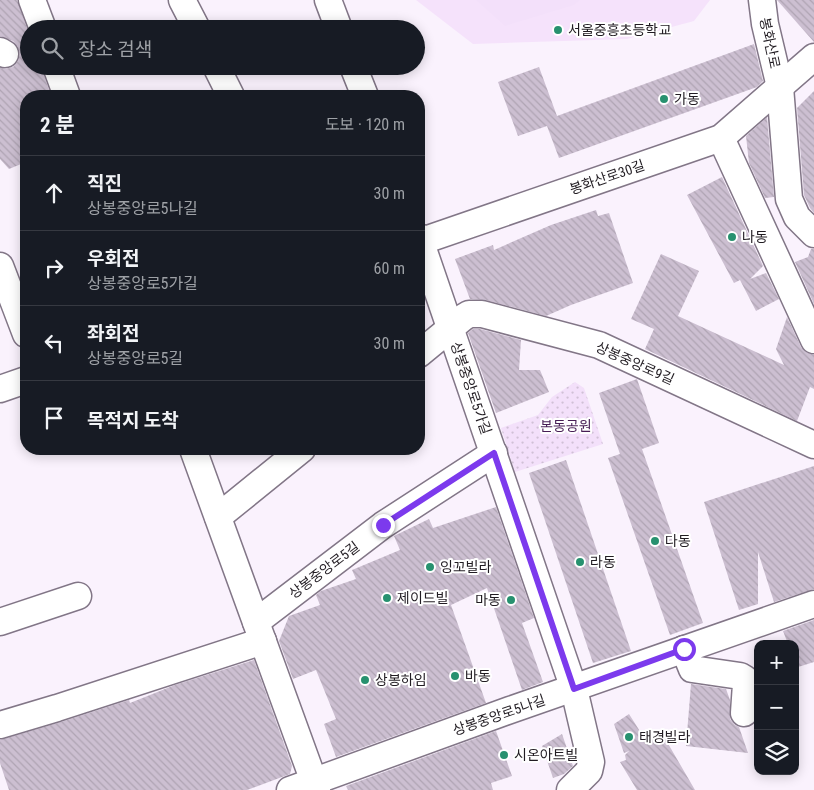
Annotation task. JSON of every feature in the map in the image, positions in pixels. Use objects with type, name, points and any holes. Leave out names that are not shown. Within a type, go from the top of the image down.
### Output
[{"type":"street","points":[[32,0],[39,20]]},
{"type":"street","points":[[182,0],[192,20]]},
{"type":"street","points":[[328,0],[336,20]]},
{"type":"street","name":"봉화산로","points":[[762,0],[780,87]]},
{"type":"street","name":"봉화산로30길","points":[[425,238],[721,138],[814,57]]},
{"type":"street","points":[[59,75],[65,90]]},
{"type":"street","points":[[220,75],[228,90]]},
{"type":"street","points":[[357,75],[363,90]]},
{"type":"street","points":[[780,87],[789,199],[797,217],[814,234]]},
{"type":"street","points":[[721,138],[814,340]]},
{"type":"street","name":"상봉중앙로5가길","points":[[425,256],[574,689],[591,762],[589,771],[570,790]]},
{"type":"street","points":[[0,266],[20,318]]},
{"type":"street","name":"상봉중앙로9길","points":[[451,328],[469,314],[482,314],[599,345],[814,445]]},
{"type":"street","points":[[425,349],[451,328]]},
{"type":"street","points":[[0,389],[20,382]]},
{"type":"street","name":"상봉중앙로5길","points":[[0,725],[259,632],[383,525],[494,453]]},
{"type":"street","points":[[195,455],[259,632],[307,787]]},
{"type":"street","points":[[218,516],[294,455]]},
{"type":"street","points":[[0,622],[78,596]]},
{"type":"street","name":"상봉중앙로5나길","points":[[307,787],[510,710],[814,604]]},
{"type":"street","points":[[684,649],[692,669],[740,676],[745,679],[744,713]]},
{"type":"shaded area","name":"서울중흥초등학교","points":[[416,0],[710,0],[694,21],[627,39],[473,44]]},
{"type":"green space","points":[[476,0],[580,0],[574,5],[505,26]]},
{"type":"green space","name":"본동공원","points":[[575,382],[584,388],[603,444],[515,472],[501,428],[538,415],[552,397]]},
{"type":"building","points":[[0,0],[17,0],[24,20],[20,20],[20,54],[18,47],[13,41],[0,36]]},
{"type":"building","points":[[777,0],[814,0],[814,42]]},
{"type":"building","name":"가동","points":[[754,44],[763,81],[757,87],[559,158],[547,126],[518,136],[498,82],[539,67],[557,116]]},
{"type":"building","points":[[20,54],[20,75],[44,75],[49,90],[20,90],[20,164],[9,169],[0,159],[0,68],[13,67],[18,61]]},
{"type":"building","points":[[814,91],[814,213],[804,195],[797,108]]},
{"type":"building","points":[[767,117],[774,197],[765,198],[749,163],[746,136]]},
{"type":"building","name":"나동","points":[[722,177],[763,266],[750,279],[766,273],[779,299],[756,311],[740,280],[734,283],[687,195]]},
{"type":"building","points":[[596,210],[598,216],[609,213],[633,283],[546,316],[486,300],[470,299],[455,259],[493,245],[494,250],[551,225]]},
{"type":"building","points":[[811,249],[814,249],[814,304],[795,262],[808,257]]},
{"type":"building","points":[[661,254],[699,271],[678,316],[784,365],[776,349],[787,317],[801,347],[806,352],[814,355],[814,389],[810,387],[797,421],[645,349],[654,329],[631,319]]},
{"type":"building","points":[[473,329],[480,329],[521,340],[519,370],[540,370],[549,392],[496,413],[468,333]]},
{"type":"building","name":"다동","points":[[637,379],[659,443],[642,449],[703,623],[670,635],[608,458],[620,454],[599,393]]},
{"type":"building","name":"라동","points":[[566,460],[631,651],[593,663],[529,473]]},
{"type":"building","points":[[814,466],[814,589],[774,602],[758,552],[758,604],[739,610],[704,502]]},
{"type":"building","points":[[496,507],[534,618],[522,623],[543,682],[522,690],[487,588],[451,605],[486,703],[336,757],[324,724],[336,719],[316,670],[293,679],[279,641],[289,616],[320,605],[316,595],[321,591],[356,579],[352,570],[400,550],[394,536],[429,519],[433,528]]},
{"type":"building","points":[[814,620],[814,662],[799,667],[799,640],[786,640],[783,631]]},
{"type":"building","points":[[254,660],[292,766],[290,774],[247,790],[9,790],[0,763],[0,740],[129,700],[130,703],[175,685]]},
{"type":"building","points":[[691,684],[726,689],[730,700],[730,719],[739,727],[748,753],[686,746]]},
{"type":"building","points":[[629,714],[643,736],[649,730],[655,740],[663,735],[695,790],[637,790],[620,762],[626,760],[625,755],[629,751],[624,753],[614,724]]},
{"type":"building","points":[[496,731],[512,776],[491,783],[493,790],[348,790],[346,786]]},
{"type":"building","points":[[562,734],[573,766],[564,774],[553,778],[542,746]]},
{"type":"place","name":"서울중흥초등학교","points":[[558,30]]},
{"type":"place","name":"가동","points":[[664,99]]},
{"type":"place","name":"나동","points":[[732,237]]},
{"type":"place","name":"다동","points":[[655,541]]},
{"type":"place","name":"라동","points":[[580,562]]},
{"type":"place","name":"잉꼬빌라","points":[[430,567]]},
{"type":"place","name":"제이드빌","points":[[387,598]]},
{"type":"place","name":"마동","points":[[511,600]]},
{"type":"place","name":"바동","points":[[455,676]]},
{"type":"place","name":"상봉하임","points":[[365,680]]},
{"type":"place","name":"태경빌라","points":[[629,737]]},
{"type":"place","name":"시온아트빌","points":[[504,755]]},
{"type":"route","points":[[383,525],[494,453],[574,689],[684,649]]}]
